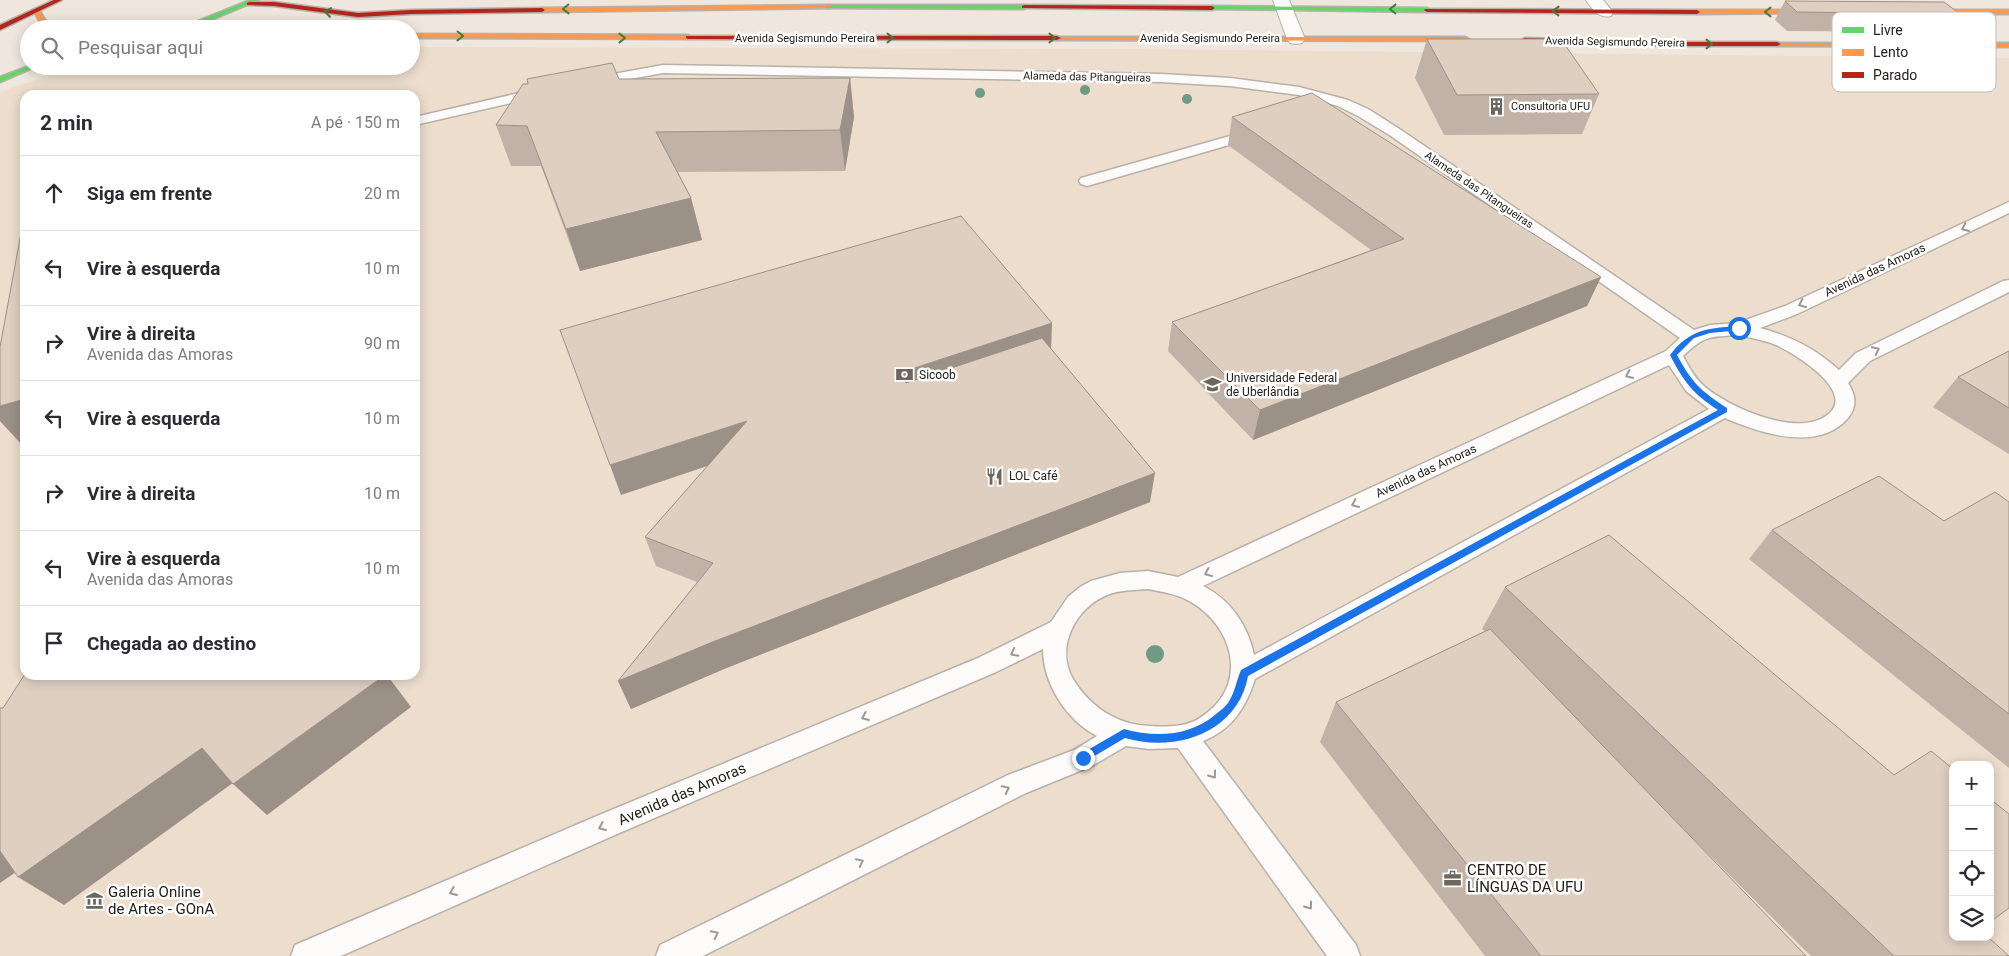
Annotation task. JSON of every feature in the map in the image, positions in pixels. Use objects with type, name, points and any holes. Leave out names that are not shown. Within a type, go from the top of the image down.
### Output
[{"type":"main road","points":[[0,28],[59,0]]},
{"type":"main road","points":[[205,20],[252,2],[274,1],[348,15],[651,4],[969,3],[1600,6],[1822,12]]},
{"type":"main road","points":[[385,2],[411,12]]},
{"type":"main road","points":[[37,11],[42,20]]},
{"type":"main road","points":[[1931,12],[2009,12]]},
{"type":"main road","name":"Avenida Segismundo Pereira","points":[[420,36],[1475,39]]},
{"type":"main road","name":"Avenida Segismundo Pereira","points":[[1514,40],[1660,44],[1832,44]]},
{"type":"main road","name":"Avenida Segismundo Pereira","points":[[1996,45],[2009,45]]},
{"type":"main road","points":[[0,80],[20,72]]},
{"type":"street","points":[[1282,4],[1296,39]]},
{"type":"street","points":[[1914,6],[1931,12]]},
{"type":"lane","name":"Alameda das Pitangueiras","points":[[574,85],[620,75],[663,69],[1151,78],[1263,85],[1304,92],[1345,103],[1396,133],[1692,337]]},
{"type":"lane","points":[[420,120],[555,89]]},
{"type":"lane","points":[[1324,114],[1345,103]]},
{"type":"lane","points":[[1087,180],[1271,128]]},
{"type":"lane","name":"Avenida das Amoras","points":[[1739,328],[1791,310],[2009,207]]},
{"type":"lane","points":[[1839,381],[1862,357],[2009,285]]},
{"type":"lane","points":[[1673,355],[1685,377],[1700,394],[1724,410],[1752,422],[1783,429],[1810,429],[1834,422],[1844,410],[1845,396],[1839,381],[1805,351],[1782,340],[1739,328],[1710,330],[1692,337]]},
{"type":"lane","name":"Avenida das Amoras","points":[[1179,587],[1673,355],[1692,337]]},
{"type":"lane","points":[[1244,673],[1724,410]]},
{"type":"lane","points":[[1148,580],[1179,587],[1202,597],[1223,614],[1238,636],[1245,661],[1242,686],[1230,708],[1210,726],[1184,736],[1174,738],[1139,738],[1106,728],[1078,707],[1060,682],[1053,655],[1058,630],[1071,608],[1092,591],[1119,582],[1148,580]]},
{"type":"lane","name":"Avenida das Amoras","points":[[306,956],[606,825],[1002,659],[1058,630]]},
{"type":"lane","points":[[671,956],[1017,784],[1083,758],[1124,733]]},
{"type":"lane","points":[[1184,736],[1346,956]]},
{"type":"shaded area","name":"Universidade Federal de Uberlândia","points":[[420,47],[1124,49],[1832,56],[1832,92],[1996,92],[1996,58],[2009,58],[2009,956],[0,956],[0,92],[50,75],[420,75]]},
{"type":"building","points":[[1785,1],[1944,2],[1957,12],[1832,12],[1797,12]]},
{"type":"building","points":[[1427,39],[1561,39],[1599,94],[1457,95]]},
{"type":"building","points":[[612,63],[619,79],[850,78],[840,130],[656,132],[691,198],[566,229],[527,126],[496,125],[523,84],[528,84],[527,79]]},
{"type":"building","points":[[1312,93],[1601,277],[1260,410],[1172,322],[1404,239],[1232,117]]},
{"type":"building","points":[[961,216],[1052,323],[899,373],[906,383],[1042,338],[1155,473],[715,641],[618,681],[713,563],[645,537],[747,421],[610,465],[560,330]]},
{"type":"building","points":[[20,239],[20,400],[0,406],[0,347]]},
{"type":"building","points":[[2009,351],[2009,408],[1958,377]]},
{"type":"building","points":[[1879,476],[1944,521],[1995,492],[2009,502],[2009,714],[1772,530]]},
{"type":"building","points":[[1609,535],[1894,775],[1931,751],[1949,766],[1949,941],[1992,941],[2009,956],[1894,956],[1505,587]]},
{"type":"building","points":[[1490,629],[1806,956],[1541,956],[1336,702]]},
{"type":"building","points":[[21,680],[378,680],[233,784],[202,748],[18,877],[0,851],[0,708],[3,708]]},
{"type":"building","points":[[1994,802],[2009,814],[2009,908],[1994,919]]},
{"type":"traffic: fast","points":[[205,20],[256,0]]},
{"type":"traffic: fast","points":[[828,7],[1024,7]]},
{"type":"traffic: fast","points":[[1212,8],[1427,10]]},
{"type":"traffic: fast","points":[[0,80],[20,72]]},
{"type":"traffic: slow","points":[[542,10],[828,7]]},
{"type":"traffic: slow","points":[[37,11],[42,20]]},
{"type":"traffic: slow","points":[[1697,12],[1815,12]]},
{"type":"traffic: slow","points":[[1921,12],[2009,12]]},
{"type":"traffic: slow","points":[[420,36],[688,37]]},
{"type":"traffic: slow","points":[[1057,38],[1465,39]]},
{"type":"traffic: slow","points":[[1777,44],[1832,44]]},
{"type":"traffic: slow","points":[[1996,45],[2009,45]]},
{"type":"traffic: jam","points":[[0,28],[59,0]]},
{"type":"traffic: jam","points":[[249,4],[274,4],[358,15],[411,12],[542,10]]},
{"type":"traffic: jam","points":[[1024,7],[1212,8]]},
{"type":"traffic: jam","points":[[1427,10],[1697,12]]},
{"type":"traffic: jam","points":[[688,37],[1057,38]]},
{"type":"traffic: jam","points":[[1525,40],[1660,44],[1777,44]]},
{"type":"place","name":"Consultoria UFU","points":[[1497,106]]},
{"type":"place","name":"Sicoob","points":[[905,375]]},
{"type":"place","name":"Universidade Federal de Uberlândia","points":[[1212,385]]},
{"type":"place","name":"LOL Café","points":[[995,476]]},
{"type":"place","name":"CENTRO DE LÍNGUAS DA UFU","points":[[1453,879]]},
{"type":"place","name":"Galeria Online de Artes - GOnA","points":[[94,901]]},
{"type":"route","points":[[1083,758],[1124,733],[1139,738],[1174,738],[1193,734],[1210,726],[1230,708],[1242,686],[1244,673],[1724,410],[1700,394],[1685,377],[1673,355],[1692,337],[1710,330],[1739,328]]}]
